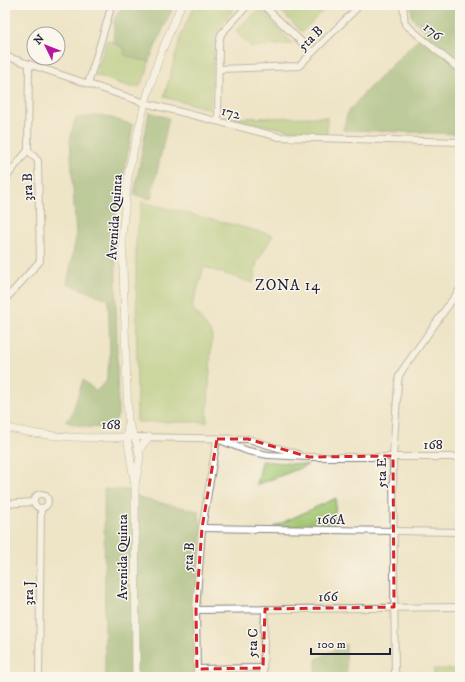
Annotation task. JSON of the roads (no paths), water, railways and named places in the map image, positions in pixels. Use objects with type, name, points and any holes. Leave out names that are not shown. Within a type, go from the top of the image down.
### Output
[{"type":"main road","name":"Avenida Quinta","points":[[136,677],[135,486],[128,421],[122,236],[129,169],[145,102],[160,58],[181,5]]},
{"type":"main road","name":"168","points":[[5,427],[48,436],[130,437]]},
{"type":"main road","points":[[130,437],[139,452]]},
{"type":"main road","points":[[135,486],[139,452],[149,437]]},
{"type":"street","points":[[218,121],[219,44],[221,34],[248,5]]},
{"type":"street","points":[[263,5],[312,52]]},
{"type":"street","name":"5ta B","points":[[219,69],[299,66],[360,5]]},
{"type":"street","name":"176","points":[[403,5],[405,24],[460,70]]},
{"type":"street","points":[[88,84],[110,11]]},
{"type":"street","name":"172","points":[[5,56],[26,63]]},
{"type":"street","points":[[5,179],[28,150],[29,66]]},
{"type":"street","name":"172","points":[[35,66],[145,102],[279,137],[333,140],[460,142]]},
{"type":"street","name":"3ra B","points":[[5,300],[40,261],[38,160],[28,150]]},
{"type":"street","name":"5ta E","points":[[395,677],[393,456],[400,376],[460,289]]},
{"type":"street","name":"168","points":[[130,437],[248,439],[309,457]]},
{"type":"street","name":"5ta B","points":[[197,677],[196,610],[202,528],[217,439]]},
{"type":"street","name":"168","points":[[217,439],[248,451],[268,455],[309,457],[460,456]]},
{"type":"street","points":[[41,494],[48,499],[45,507],[41,508],[36,507],[33,502],[36,496],[41,494]]},
{"type":"street","points":[[5,504],[33,502]]},
{"type":"street","name":"3ra J","points":[[39,677],[41,508]]},
{"type":"street","name":"166A","points":[[202,528],[460,532]]},
{"type":"street","name":"166","points":[[196,610],[460,607]]},
{"type":"street","name":"5ta C","points":[[263,677],[265,609]]},
{"type":"street","points":[[197,669],[263,668]]},
{"type":"district","name":"ZONA 14","points":[[288,285]]}]
